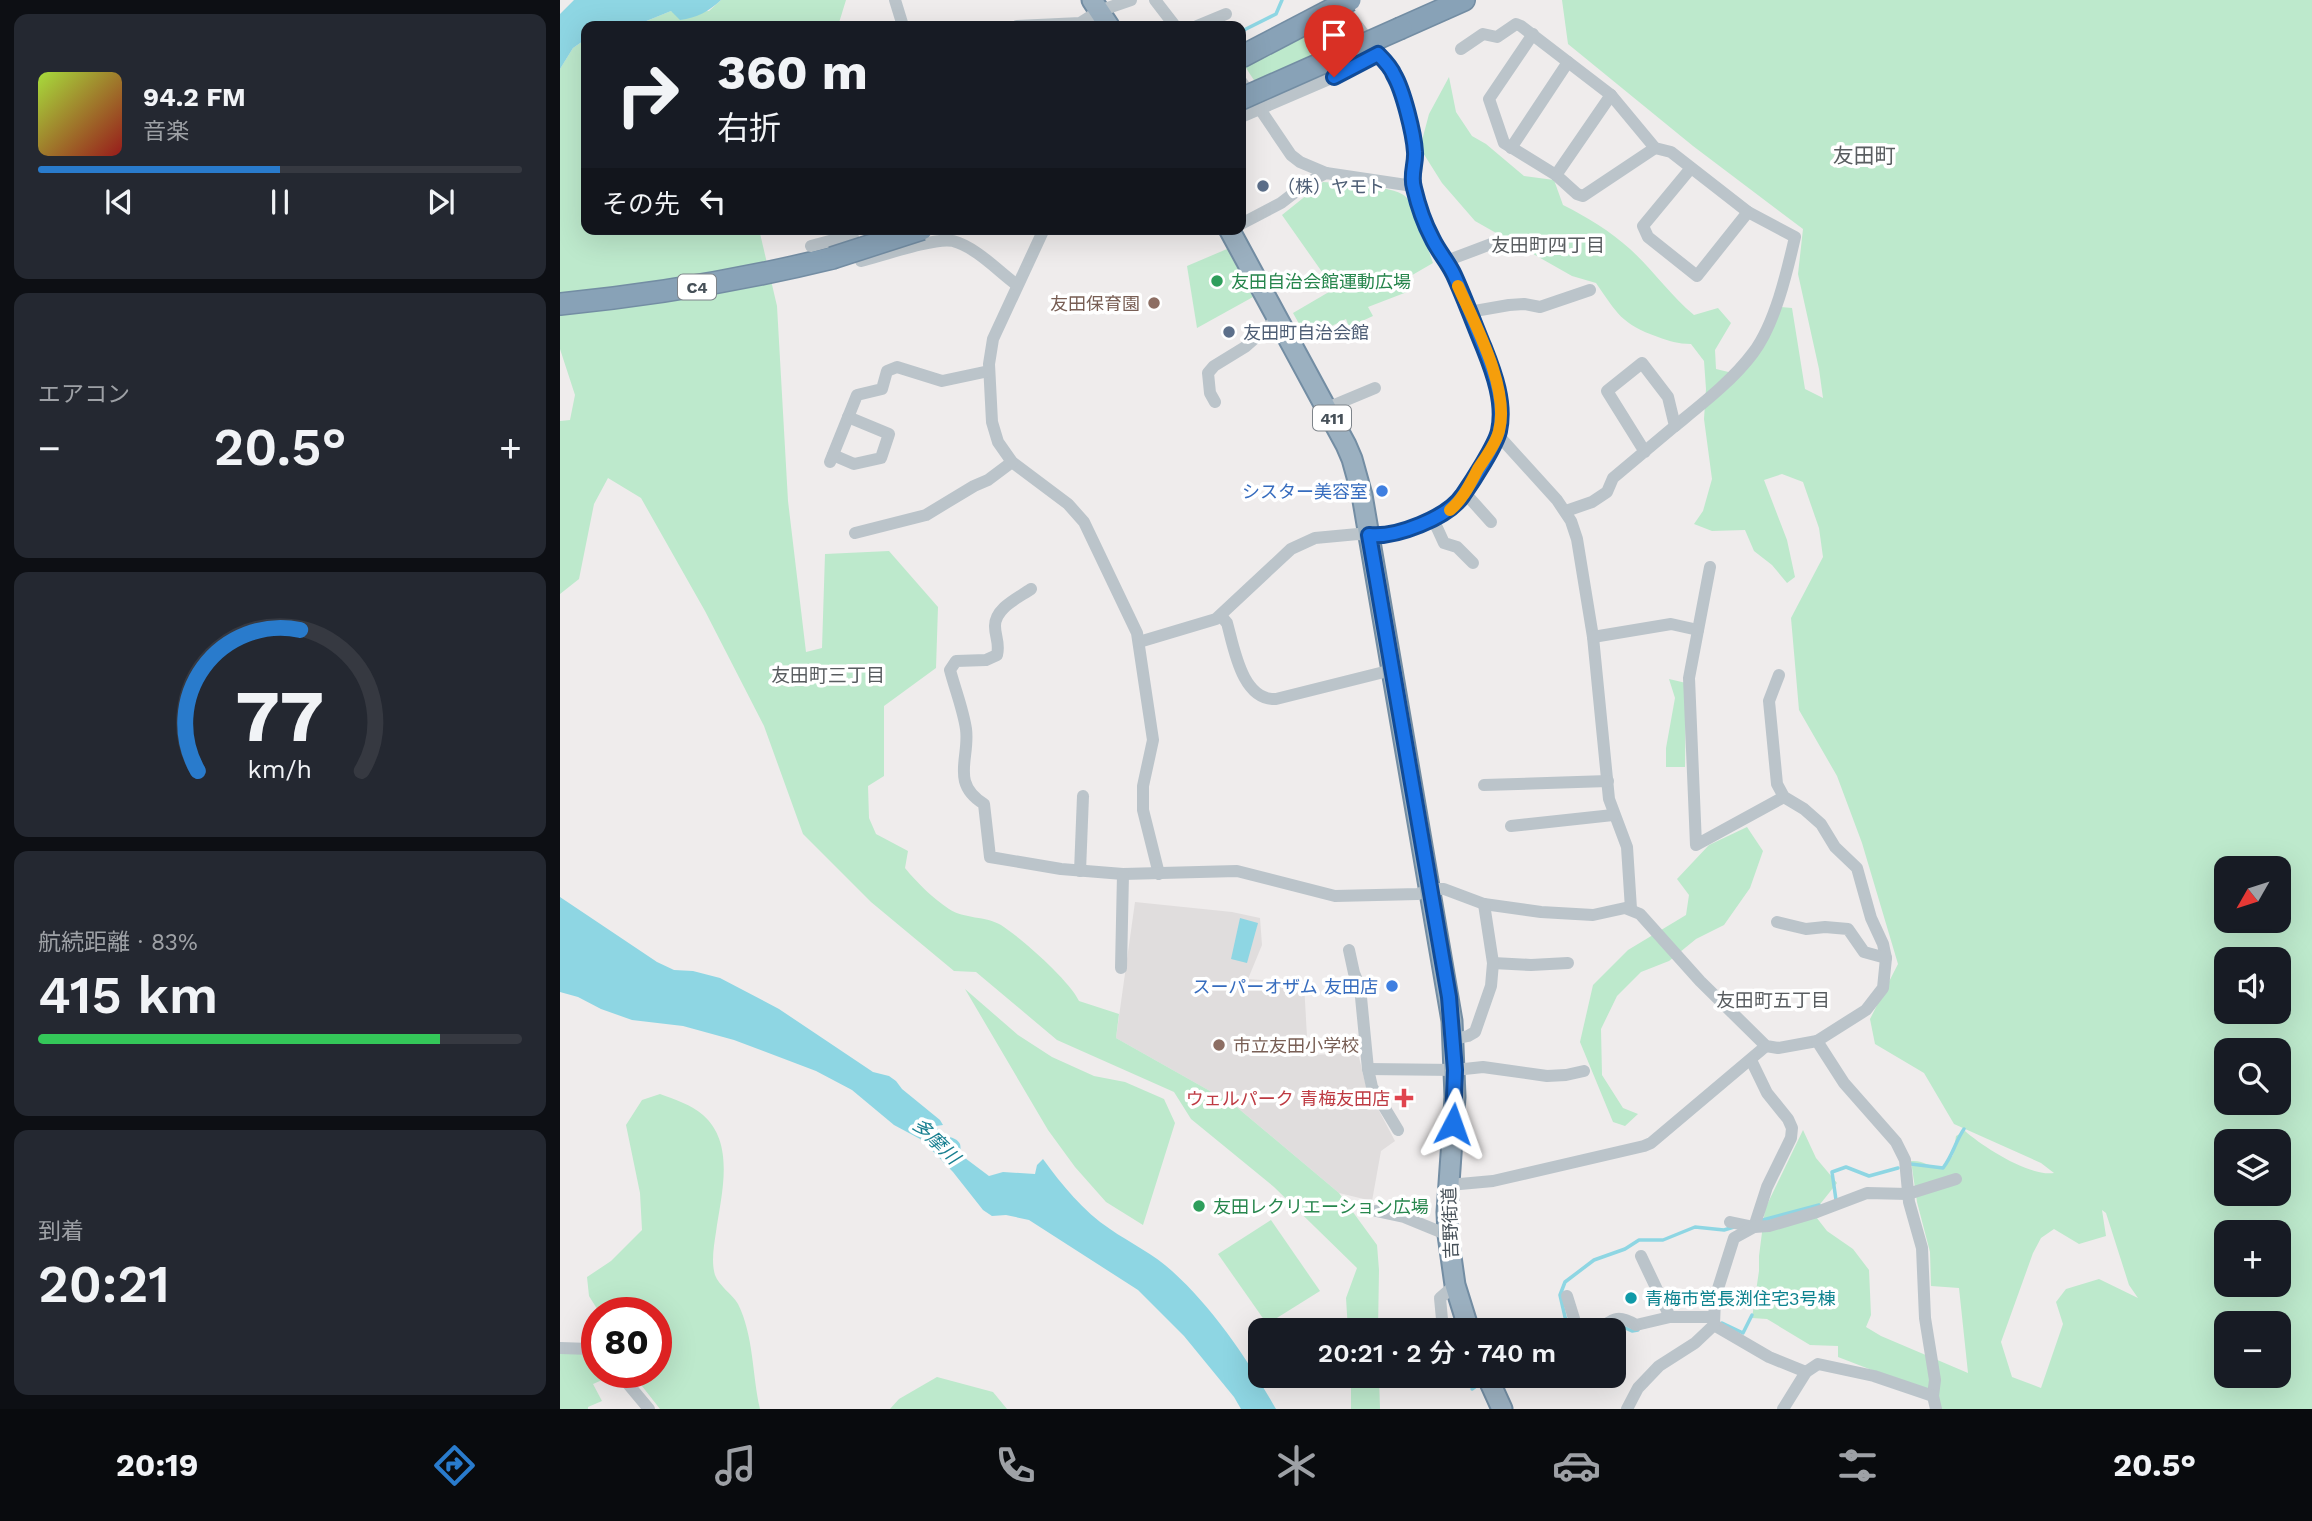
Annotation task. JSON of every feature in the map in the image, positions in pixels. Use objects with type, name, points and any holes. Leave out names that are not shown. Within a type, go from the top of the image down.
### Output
[{"type":"highway","points":[[1246,54],[1350,0]]},
{"type":"highway","points":[[1246,97],[1464,0]]},
{"type":"highway","name":"C4","points":[[560,297],[719,276],[799,259],[881,235]]},
{"type":"highway","name":"C4","points":[[560,304],[721,283],[832,258],[903,235]]},
{"type":"highway","name":"吉野街道","points":[[1233,235],[1352,459],[1369,535],[1445,967],[1454,1039],[1448,1235],[1455,1285],[1465,1318]]},
{"type":"highway","points":[[1493,1388],[1502,1409]]},
{"type":"street","points":[[895,0],[901,21]]},
{"type":"street","points":[[1094,17],[1131,0]]},
{"type":"street","points":[[1155,0],[1171,21]]},
{"type":"street","points":[[1139,642],[1221,616],[1296,546],[1315,538],[1380,536],[1448,512],[1465,493],[1498,435],[1501,419],[1495,380],[1469,312],[1446,261],[1431,237],[1413,186],[1415,152],[1394,73],[1337,0]]},
{"type":"street","points":[[1209,21],[1226,14]]},
{"type":"street","points":[[1461,50],[1483,34],[1497,37],[1516,24],[1533,34],[1611,95],[1655,148],[1671,152],[1748,212],[1795,237],[1783,286],[1765,334],[1754,352],[1727,380],[1613,478],[1606,492],[1592,502],[1566,511]]},
{"type":"street","points":[[1533,34],[1489,99],[1504,144],[1556,175],[1577,194],[1583,196],[1655,148]]},
{"type":"street","points":[[1246,115],[1334,77],[1378,54]]},
{"type":"street","points":[[1511,148],[1568,62]]},
{"type":"street","points":[[1246,87],[1291,155],[1300,162],[1326,173],[1413,186]]},
{"type":"street","points":[[1556,175],[1611,95]]},
{"type":"street","points":[[1690,168],[1643,226],[1648,237],[1697,276],[1748,212]]},
{"type":"street","points":[[1246,221],[1281,203],[1307,183],[1326,173]]},
{"type":"street","points":[[811,246],[852,235],[861,261],[937,241],[953,241],[972,251],[1017,285]]},
{"type":"street","points":[[1041,235],[993,339],[989,371],[992,422],[999,442],[1012,462],[1068,504],[1084,522],[1139,642],[1153,740],[1142,801],[1159,874]]},
{"type":"street","points":[[1446,261],[1491,244]]},
{"type":"street","points":[[1469,312],[1509,305],[1540,307],[1590,290]]},
{"type":"street","points":[[1215,402],[1210,393],[1208,373],[1214,366],[1245,347],[1278,318]]},
{"type":"street","points":[[1645,452],[1607,391],[1642,363],[1668,397],[1675,426]]},
{"type":"street","points":[[848,416],[889,434],[881,458],[854,464],[832,459],[848,416],[856,395],[882,389],[887,371],[897,367],[942,381],[989,371]]},
{"type":"street","points":[[1327,408],[1376,388]]},
{"type":"street","points":[[1498,435],[1566,511],[1577,539],[1593,637],[1608,781],[1614,816],[1627,847],[1631,909]]},
{"type":"street","points":[[855,533],[926,515],[988,480],[1012,462]]},
{"type":"street","points":[[1465,493],[1491,522]]},
{"type":"street","points":[[1433,519],[1444,543],[1457,547],[1472,563]]},
{"type":"street","points":[[1710,566],[1689,678],[1696,845],[1784,797]]},
{"type":"street","points":[[1031,590],[1006,606],[996,619],[999,644],[997,655],[986,660],[956,661],[950,670],[966,730],[962,768],[966,784],[974,798],[984,804],[990,857],[1080,871],[1124,874],[1237,871],[1329,895],[1347,897],[1418,894],[1430,889],[1444,889],[1484,904],[1580,915],[1599,914],[1619,908],[1631,909],[1650,923],[1700,981],[1766,1045],[1778,1048],[1817,1041],[1866,1010],[1883,988],[1886,958],[1857,868],[1835,847],[1821,824],[1784,797],[1777,784],[1769,701],[1779,675]]},
{"type":"street","points":[[1221,616],[1227,623],[1244,676],[1257,694],[1264,698],[1276,699],[1392,670]]},
{"type":"street","points":[[1593,637],[1671,624],[1698,630]]},
{"type":"street","points":[[1484,785],[1608,781]]},
{"type":"street","points":[[1080,871],[1083,796]]},
{"type":"street","points":[[1511,826],[1614,816]]},
{"type":"street","points":[[1121,968],[1124,874]]},
{"type":"street","points":[[1454,1039],[1475,1032],[1492,986],[1493,963],[1484,904]]},
{"type":"street","points":[[1777,922],[1806,929],[1848,929],[1864,952],[1886,958]]},
{"type":"street","points":[[1349,950],[1360,986],[1372,1087],[1398,1130]]},
{"type":"street","points":[[1493,963],[1568,963]]},
{"type":"street","points":[[1783,1409],[1806,1372],[1818,1364],[1874,1376],[1934,1403],[1936,1380],[1925,1318],[1922,1248],[1908,1194],[1906,1168],[1901,1150],[1844,1083],[1817,1041]]},
{"type":"street","points":[[1448,1185],[1493,1181],[1651,1143],[1766,1045]]},
{"type":"street","points":[[1627,1409],[1638,1388],[1659,1366],[1695,1343],[1714,1321],[1715,1298],[1731,1243],[1755,1223],[1791,1138],[1792,1128],[1788,1119],[1767,1093],[1751,1060]]},
{"type":"street","points":[[1368,1069],[1455,1070],[1483,1067],[1547,1076],[1584,1071]]},
{"type":"street","points":[[1730,1222],[1769,1226],[1867,1193],[1908,1194],[1956,1179]]},
{"type":"street","points":[[1376,1212],[1404,1217],[1448,1235]]},
{"type":"street","points":[[1640,1256],[1670,1317]]},
{"type":"street","points":[[1442,1318],[1440,1298],[1455,1285]]},
{"type":"street","points":[[1567,1296],[1576,1325],[1596,1328],[1617,1318],[1636,1325],[1670,1317],[1714,1321],[1769,1357],[1806,1372]]},
{"type":"street","points":[[560,1348],[581,1349]]},
{"type":"street","points":[[631,1388],[649,1409]]},
{"type":"shaded area","name":"市立友田小学校","points":[[1135,902],[1232,912],[1260,918],[1262,945],[1248,979],[1304,983],[1308,1055],[1358,1053],[1366,1086],[1395,1141],[1381,1151],[1372,1201],[1339,1193],[1233,1104],[1116,1038]]},
{"type":"green space","points":[[721,0],[846,0],[840,21],[646,21],[671,11],[709,11]]},
{"type":"green space","points":[[1562,0],[2312,0],[2312,1409],[1934,1409],[1929,1392],[1838,1357],[1838,1346],[1810,1345],[1767,1319],[1752,1318],[1765,1209],[1803,1130],[1816,1158],[1837,1183],[1813,1213],[1827,1231],[1853,1249],[1869,1270],[1871,1315],[1866,1327],[1968,1373],[1959,1288],[1931,1286],[1930,1252],[1917,1202],[1911,1161],[1943,1168],[1953,1155],[1956,1136],[1965,1131],[1983,1145],[2020,1166],[2054,1173],[2041,1163],[1954,1124],[1924,1073],[1875,1044],[1870,1019],[1898,964],[1862,843],[1837,776],[1799,710],[1791,618],[1823,557],[1819,528],[1803,482],[1782,474],[1764,480],[1787,540],[1795,577],[1787,583],[1772,565],[1754,551],[1745,530],[1712,531],[1694,524],[1703,511],[1712,479],[1704,419],[1704,361],[1691,344],[1662,338],[1628,322],[1615,310],[1596,283],[1572,276],[1475,221],[1442,183],[1420,148],[1429,114],[1449,77],[1456,112],[1472,136],[1486,144],[1524,176],[1554,180],[1563,205],[1622,242],[1694,315],[1718,308],[1731,323],[1715,350],[1716,369],[1741,375],[1781,307],[1792,308],[1805,389],[1823,398],[1798,274],[1803,229],[1693,146],[1568,44]],"holes":[[[2102,1210],[2106,1213],[2129,1285],[2138,1298],[2099,1279],[2066,1289],[2056,1302],[2063,1324],[2041,1388],[2012,1377],[2001,1342],[2041,1238],[2054,1229],[2079,1244],[2106,1236]]]},
{"type":"green space","points":[[1306,29],[1334,69],[1267,100],[1246,68],[1246,64]]},
{"type":"green space","points":[[581,42],[581,235],[760,235],[777,306],[788,501],[806,652],[822,648],[825,554],[889,551],[938,607],[936,668],[884,706],[884,776],[868,786],[869,818],[876,834],[908,851],[905,868],[943,905],[961,914],[995,922],[1010,931],[1055,971],[1079,1001],[1119,1014],[1116,1038],[1233,1104],[1339,1193],[1377,1245],[1378,1318],[1347,1318],[1346,1298],[1357,1268],[1274,1187],[1191,1119],[1174,1092],[1057,1040],[976,972],[954,971],[871,902],[803,834],[764,726],[705,611],[641,498],[608,478],[594,504],[579,579],[560,594],[560,421],[570,420],[575,395],[560,349],[560,69],[573,48]]},
{"type":"green space","points":[[1323,182],[1378,187],[1405,196],[1418,218],[1433,263],[1402,281],[1407,292],[1368,307],[1373,316],[1349,327],[1346,319],[1307,338],[1293,313],[1334,289],[1282,215]]},
{"type":"green space","name":"友田自治会館運動広場","points":[[1227,249],[1253,297],[1197,328],[1187,266]]},
{"type":"green space","points":[[1669,679],[1686,683],[1685,767],[1666,767],[1666,748],[1675,698]]},
{"type":"green space","points":[[1747,827],[1763,851],[1750,888],[1724,925],[1696,939],[1669,961],[1641,972],[1617,996],[1601,1029],[1602,1075],[1623,1108],[1638,1114],[1625,1126],[1613,1122],[1580,1042],[1593,985],[1628,950],[1686,915],[1689,895],[1677,879],[1709,845]]},
{"type":"green space","points":[[965,989],[1018,1035],[1052,1057],[1094,1076],[1125,1082],[1164,1099],[1175,1123],[1143,1225],[1106,1202],[1075,1167],[1048,1130]]},
{"type":"green space","points":[[660,1094],[699,1111],[720,1140],[724,1170],[714,1248],[714,1270],[717,1279],[738,1304],[743,1316],[750,1342],[760,1409],[660,1409],[644,1388],[672,1388],[672,1297],[589,1296],[587,1277],[611,1261],[642,1230],[640,1193],[626,1125],[642,1100]]},
{"type":"green space","points":[[1271,1220],[1320,1291],[1277,1318],[1263,1318],[1218,1254]]},
{"type":"green space","points":[[560,1353],[581,1354],[581,1388],[595,1388],[602,1401],[588,1409],[560,1409]]},
{"type":"green space","points":[[937,1377],[993,1392],[1007,1409],[890,1409],[899,1399]]},
{"type":"green space","points":[[1351,1388],[1379,1388],[1380,1409],[1351,1409]]},
{"type":"water","points":[[574,0],[721,0],[692,18],[680,20],[671,11],[646,21],[581,21],[581,42],[573,48],[560,69],[560,14]]},
{"type":"water","name":"多摩川","points":[[560,897],[657,962],[674,970],[693,971],[720,978],[779,1009],[873,1072],[889,1076],[940,1120],[943,1125],[936,1126],[945,1135],[958,1141],[961,1155],[989,1176],[1003,1172],[1035,1174],[1037,1165],[1043,1159],[1082,1206],[1110,1229],[1158,1259],[1202,1302],[1248,1363],[1248,1388],[1264,1388],[1276,1409],[1241,1409],[1184,1336],[1138,1290],[1029,1220],[1006,1215],[992,1216],[983,1210],[953,1172],[922,1140],[894,1125],[852,1090],[816,1071],[734,1040],[683,1026],[632,1020],[560,992]]},
{"type":"water","points":[[1240,918],[1258,923],[1247,963],[1231,959]]},
{"type":"waterway","points":[[1246,29],[1276,14],[1282,0]]},
{"type":"waterway","points":[[1911,1164],[1943,1168],[1964,1129]]},
{"type":"waterway","points":[[1836,1200],[1832,1172],[1846,1167],[1869,1176],[1898,1168]]},
{"type":"waterway","points":[[1759,1221],[1819,1205]]},
{"type":"waterway","points":[[1565,1318],[1560,1295],[1565,1282],[1594,1260],[1625,1249],[1639,1240],[1663,1240],[1695,1227],[1724,1230],[1734,1227]]},
{"type":"waterway","points":[[1722,1323],[1743,1333],[1752,1315]]},
{"type":"waterway","points":[[1626,1328],[1638,1330]]},
{"type":"slow traffic","points":[[1450,510],[1465,493],[1498,435],[1501,419],[1492,370],[1458,286]]},
{"type":"place","name":"（株）ヤモト","points":[[1263,186]]},
{"type":"place","name":"友田自治会館運動広場","points":[[1217,281]]},
{"type":"place","name":"友田保育園","points":[[1154,303]]},
{"type":"place","name":"友田町自治会館","points":[[1229,332]]},
{"type":"place","name":"シスター美容室","points":[[1382,491]]},
{"type":"place","name":"スーパーオザム 友田店","points":[[1392,986]]},
{"type":"place","name":"市立友田小学校","points":[[1219,1045]]},
{"type":"place","name":"ウェルパーク 青梅友田店","points":[[1404,1098]]},
{"type":"place","name":"友田レクリエーション広場","points":[[1199,1206]]},
{"type":"place","name":"青梅市営長渕住宅3号棟","points":[[1631,1298]]},
{"type":"district","name":"友田町","points":[[1864,155]]},
{"type":"district","name":"友田町四丁目","points":[[1548,245]]},
{"type":"district","name":"友田町三丁目","points":[[828,675]]},
{"type":"district","name":"友田町五丁目","points":[[1773,1000]]},
{"type":"route","points":[[1334,77],[1378,54],[1394,73],[1415,152],[1413,186],[1431,237],[1453,272],[1492,370],[1499,397],[1501,419],[1498,435],[1465,493],[1453,507],[1442,515],[1394,533],[1369,535],[1445,967],[1454,1039],[1453,1124]]}]
